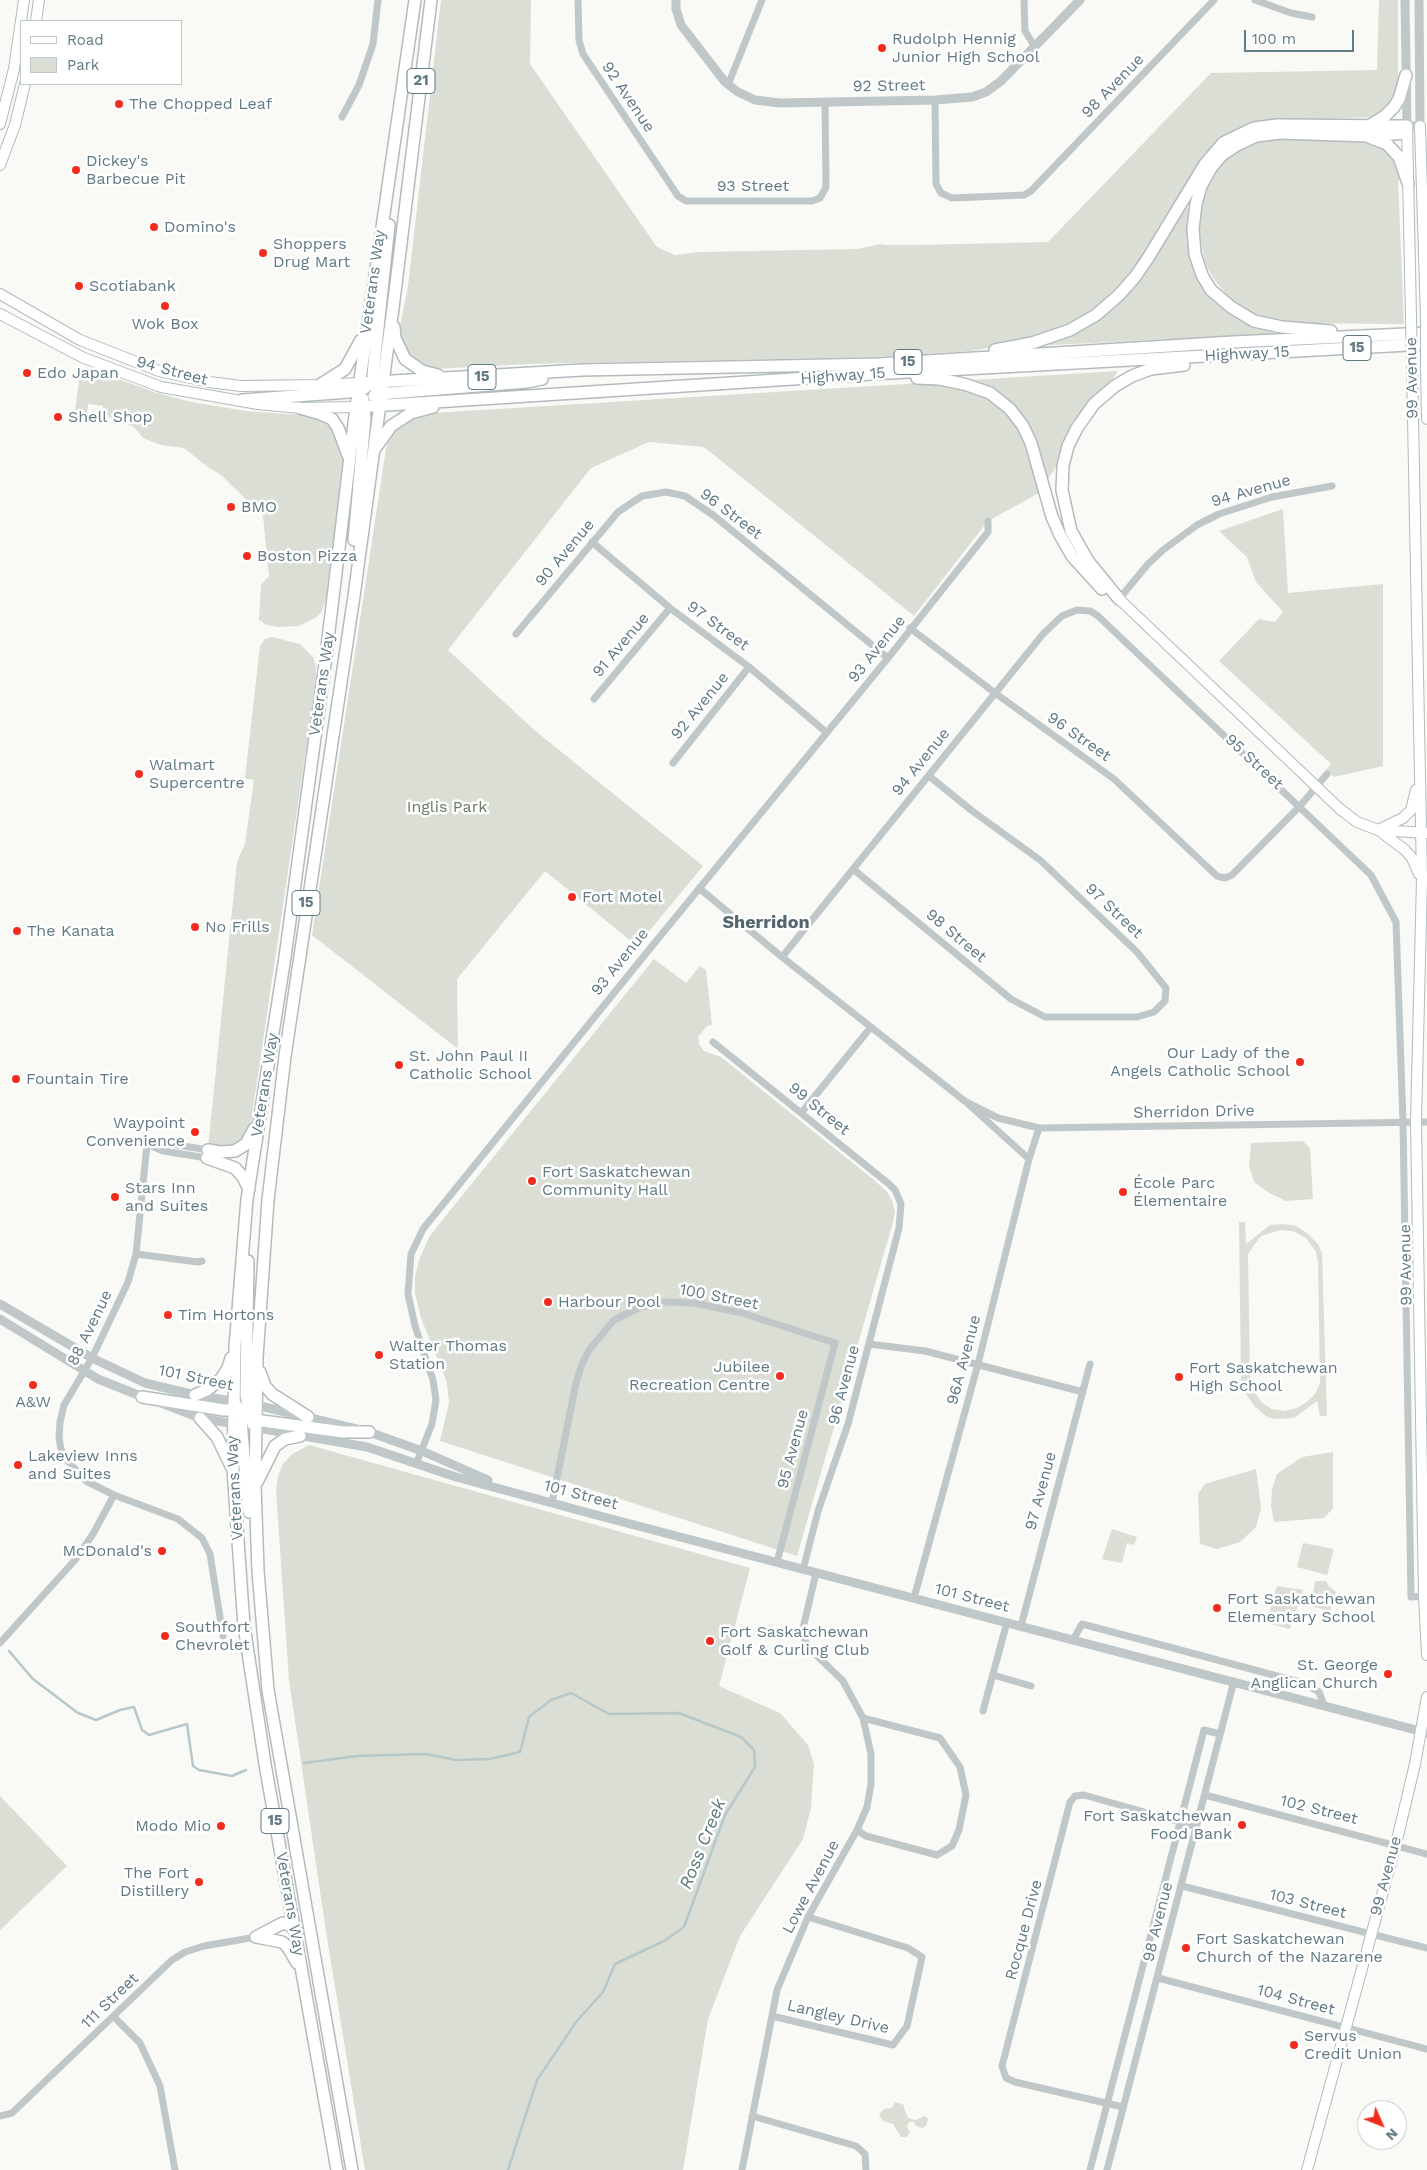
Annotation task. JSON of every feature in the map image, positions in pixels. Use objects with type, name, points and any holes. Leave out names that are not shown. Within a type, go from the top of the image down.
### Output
[{"type":"main road","points":[[21,20],[24,0]]},
{"type":"main road","points":[[36,20],[39,0]]},
{"type":"main road","name":"Veterans Way","points":[[352,2170],[268,1690],[258,1571],[255,1486],[235,1347],[244,1223],[285,957],[350,463],[361,405],[360,387],[367,327],[415,0]]},
{"type":"main road","name":"Veterans Way","points":[[337,2170],[262,1746],[246,1635],[233,1469],[257,1357],[268,1200],[285,1056],[354,596],[373,452],[378,390],[393,308],[431,0]]},
{"type":"main road","points":[[0,124],[14,69],[20,28]]},
{"type":"main road","points":[[1367,131],[1394,107],[1399,99],[1406,75]]},
{"type":"main road","points":[[0,165],[15,125],[25,85]]},
{"type":"main road","points":[[939,360],[1032,343],[1070,330],[1096,315],[1135,277],[1169,226],[1205,164],[1223,143],[1254,128],[1277,125],[1367,131],[1387,144],[1399,157],[1408,183]]},
{"type":"main road","name":"99 Avenue","points":[[1424,128],[1427,419]]},
{"type":"main road","points":[[1368,336],[1268,325],[1254,321],[1231,307],[1211,290],[1202,275],[1195,254],[1193,229],[1196,204],[1201,186],[1211,168],[1222,155],[1256,136],[1280,133],[1407,130]]},
{"type":"main road","name":"99 Avenue","points":[[1407,130],[1419,780],[1424,833],[1416,1122],[1424,1412],[1427,1655]]},
{"type":"main road","points":[[378,390],[394,168],[391,158]]},
{"type":"main road","name":"94 Street","points":[[0,294],[80,340],[159,371],[209,382],[241,386],[320,385],[360,387]]},
{"type":"main road","points":[[393,308],[395,338],[405,359],[422,371],[459,378]]},
{"type":"main road","name":"94 Street","points":[[0,314],[84,358],[161,387],[222,399],[300,408],[361,405]]},
{"type":"main road","points":[[320,385],[345,369],[367,327]]},
{"type":"main road","name":"Highway 15","points":[[378,390],[459,378],[582,370],[809,366],[1427,333]]},
{"type":"main road","name":"Highway 15","points":[[378,390],[452,401],[870,374],[1427,344]]},
{"type":"main road","points":[[1119,599],[1088,561],[1071,531],[1067,515],[1062,490],[1063,466],[1068,446],[1077,428],[1094,404],[1115,386],[1151,368],[1288,352]]},
{"type":"main road","points":[[242,400],[360,387],[378,390],[526,382],[582,370]]},
{"type":"main road","points":[[870,374],[939,379],[964,384],[990,393],[1010,409],[1023,426],[1031,443],[1052,517],[1072,556],[1108,594],[1119,599]]},
{"type":"main road","name":"15","points":[[361,405],[378,390]]},
{"type":"main road","points":[[373,452],[391,426],[400,420],[411,413],[452,401]]},
{"type":"main road","points":[[354,596],[350,581],[365,418],[361,405]]},
{"type":"main road","points":[[300,408],[332,419],[346,444],[350,463]]},
{"type":"main road","name":"95 Street","points":[[1119,599],[1340,810],[1357,822],[1378,830],[1398,833],[1424,833]]},
{"type":"main road","points":[[1419,780],[1411,810],[1403,818],[1378,830],[1406,850],[1422,879]]},
{"type":"main road","points":[[207,1154],[234,1151],[246,1144],[252,1135],[262,1100]]},
{"type":"main road","points":[[207,1154],[235,1168],[243,1177],[249,1189]]},
{"type":"main road","points":[[244,1223],[248,1233],[244,1414],[251,1538],[258,1571]]},
{"type":"main road","points":[[195,1395],[207,1390],[221,1379],[228,1368],[235,1347]]},
{"type":"main road","points":[[257,1357],[261,1380],[265,1386],[277,1399],[308,1417]]},
{"type":"main road","points":[[142,1397],[343,1432],[369,1432]]},
{"type":"main road","points":[[200,1418],[217,1437],[233,1469]]},
{"type":"main road","points":[[255,1486],[275,1446],[285,1439],[300,1436]]},
{"type":"main road","name":"99 Avenue","points":[[1307,2170],[1396,1844],[1424,1732],[1427,1697]]},
{"type":"main road","points":[[256,1937],[283,1923],[311,1940]]},
{"type":"main road","points":[[256,1937],[276,1940],[287,1946],[302,1973]]},
{"type":"street","points":[[342,117],[359,85],[373,44],[378,0]]},
{"type":"street","name":"92 Avenue","points":[[578,0],[579,40],[583,54],[682,199]]},
{"type":"street","points":[[676,0],[676,9],[681,25],[728,85]]},
{"type":"street","points":[[728,85],[762,0]]},
{"type":"street","points":[[1024,0],[1024,31],[1035,47],[1080,0]]},
{"type":"street","name":"98 Avenue","points":[[935,100],[936,184],[941,193],[952,198],[1020,196],[1031,191],[1214,0]]},
{"type":"street","points":[[1255,0],[1291,14],[1312,17]]},
{"type":"street","name":"99 Avenue","points":[[1405,0],[1407,130]]},
{"type":"street","name":"99 Avenue","points":[[1419,0],[1424,128]]},
{"type":"street","name":"92 Street","points":[[728,85],[744,95],[762,102],[965,98],[986,92],[1001,81],[1035,47]]},
{"type":"street","name":"93 Street","points":[[682,199],[692,201],[812,201],[823,196],[826,187],[825,102]]},
{"type":"street","points":[[1407,130],[1424,128]]},
{"type":"street","name":"94 Avenue","points":[[1119,599],[1148,564],[1163,550],[1197,525],[1219,514],[1272,498],[1332,486]]},
{"type":"street","name":"96 Street","points":[[642,496],[666,492],[684,496],[706,510],[888,658]]},
{"type":"street","name":"90 Avenue","points":[[516,634],[618,512],[642,496]]},
{"type":"street","name":"93 Avenue","points":[[416,1464],[435,1410],[435,1390],[415,1326],[408,1289],[411,1254],[423,1229],[888,658],[988,532],[988,521]]},
{"type":"street","name":"97 Street","points":[[592,542],[670,608],[749,667],[826,732]]},
{"type":"street","name":"91 Avenue","points":[[594,699],[670,608]]},
{"type":"street","name":"94 Avenue","points":[[782,957],[1048,628],[1058,619],[1077,610],[1086,610],[1096,614]]},
{"type":"street","name":"95 Street","points":[[1096,614],[1371,875],[1396,922]]},
{"type":"street","name":"96 Street","points":[[910,628],[995,693],[1114,779],[1221,878],[1232,875],[1300,806]]},
{"type":"street","name":"92 Avenue","points":[[672,763],[749,667]]},
{"type":"street","points":[[1300,806],[1327,774]]},
{"type":"street","name":"97 Street","points":[[928,776],[1040,860],[1137,952],[1166,988],[1165,1001],[1154,1012],[1137,1017],[1045,1017]]},
{"type":"street","name":"98 Street","points":[[853,869],[1010,999],[1045,1017]]},
{"type":"street","name":"Sherridon Drive","points":[[699,888],[782,957],[966,1102],[1029,1159]]},
{"type":"street","name":"99 Avenue","points":[[1396,922],[1403,1122],[1411,1597],[1425,1596]]},
{"type":"street","points":[[802,1112],[871,1027]]},
{"type":"street","name":"99 Street","points":[[713,1042],[890,1184],[901,1204]]},
{"type":"street","name":"Sherridon Drive","points":[[966,1102],[998,1118],[1040,1128],[1427,1122]]},
{"type":"street","name":"96A Avenue","points":[[914,1598],[978,1364],[1029,1159],[1040,1128]]},
{"type":"street","name":"88 Avenue","points":[[207,1154],[165,1143],[147,1144],[136,1254],[128,1282],[92,1358],[64,1406],[60,1422],[61,1450],[75,1470],[86,1481],[114,1495],[178,1519],[202,1538],[210,1554],[223,1636]]},
{"type":"street","name":"96 Avenue","points":[[803,1570],[818,1511],[848,1424],[899,1228],[901,1204]]},
{"type":"street","points":[[136,1254],[202,1261]]},
{"type":"street","name":"100 Street","points":[[552,1503],[576,1382],[582,1364],[589,1350],[614,1320],[652,1303],[694,1303],[742,1313],[835,1342]]},
{"type":"street","name":"101 Street","points":[[0,1304],[92,1358],[145,1383],[195,1395],[300,1436],[367,1446],[416,1464],[552,1503],[816,1574],[1007,1622],[1424,1732]]},
{"type":"street","name":"101 Street","points":[[0,1319],[110,1386],[200,1418],[244,1414],[308,1417],[369,1432],[422,1451],[510,1491]]},
{"type":"street","name":"95 Avenue","points":[[777,1562],[835,1342]]},
{"type":"street","points":[[869,1344],[925,1351],[1083,1392]]},
{"type":"street","name":"97 Avenue","points":[[1021,1626],[1090,1364]]},
{"type":"street","points":[[0,1643],[75,1560],[93,1534],[114,1495]]},
{"type":"street","name":"Lowe Avenue","points":[[742,2170],[777,1990],[808,1918],[857,1830],[867,1807],[872,1773],[871,1754],[863,1718],[843,1681],[809,1648],[803,1636],[816,1574]]},
{"type":"street","points":[[983,1712],[1007,1622]]},
{"type":"street","points":[[1073,1640],[1082,1624],[1303,1683],[1319,1692],[1324,1705]]},
{"type":"street","points":[[993,1675],[1031,1686]]},
{"type":"street","name":"98 Avenue","points":[[1107,2170],[1234,1681]]},
{"type":"street","points":[[857,1830],[866,1836],[937,1855],[952,1846],[959,1830],[966,1795],[960,1767],[940,1738],[863,1718]]},
{"type":"street","points":[[1090,2170],[1204,1730],[1220,1734]]},
{"type":"street","name":"Rocque Drive","points":[[1123,2107],[1015,2082],[1006,2078],[1002,2066],[1070,1802],[1075,1796],[1084,1795],[1197,1827]]},
{"type":"street","name":"102 Street","points":[[1205,1795],[1396,1844],[1427,1854]]},
{"type":"street","name":"103 Street","points":[[1182,1886],[1427,1948]]},
{"type":"street","name":"Langley Drive","points":[[772,2016],[893,2045],[907,2026],[922,1957],[908,1948],[808,1918]]},
{"type":"street","name":"111 Street","points":[[0,2116],[12,2113],[172,1960],[204,1946],[256,1937]]},
{"type":"street","name":"104 Street","points":[[1158,1978],[1427,2049]]},
{"type":"street","points":[[114,2017],[140,2044],[160,2086],[175,2170]]},
{"type":"street","points":[[752,2116],[856,2146],[865,2154],[866,2170]]},
{"type":"green space","points":[[441,0],[531,0],[530,64],[657,247],[675,255],[700,252],[857,249],[881,244],[1048,242],[1211,73],[1377,70],[1379,0],[1398,0],[1398,85],[1396,96],[1384,112],[1373,117],[1265,121],[1232,135],[1126,282],[1090,315],[1030,341],[970,351],[874,357],[532,364],[433,369],[425,368],[406,354],[399,332],[408,286]]},
{"type":"green space","points":[[1280,137],[1363,139],[1376,142],[1395,157],[1401,179],[1398,181],[1404,324],[1278,323],[1243,309],[1232,301],[1216,282],[1208,269],[1203,255],[1198,221],[1198,204],[1208,180],[1222,161],[1249,142]]},
{"type":"green space","points":[[1186,206],[1190,210],[1189,226],[1202,282],[1273,331],[1273,334],[1032,346],[1093,320]]},
{"type":"green space","points":[[97,371],[154,392],[191,402],[246,411],[314,416],[330,426],[337,434],[343,452],[343,463],[326,599],[321,613],[299,626],[279,627],[267,625],[259,620],[261,585],[269,576],[263,516],[221,475],[184,448],[161,445],[143,438],[134,427],[108,417],[103,412],[103,406],[88,404],[87,413],[82,416],[76,414],[79,380],[83,374]]},
{"type":"green space","name":"Inglis Park","points":[[1118,371],[1039,493],[988,521],[914,616],[704,447],[649,442],[591,468],[448,650],[533,729],[703,866],[637,946],[545,871],[457,979],[458,1049],[312,935],[386,449],[390,434],[410,418],[432,413]]},
{"type":"green space","points":[[1283,509],[1288,593],[1383,584],[1383,766],[1334,777],[1326,770],[1331,764],[1219,661],[1259,619],[1275,622],[1283,612],[1256,582],[1247,557],[1219,531]]},
{"type":"green space","points":[[272,637],[300,644],[313,657],[316,666],[316,680],[250,1129],[239,1145],[208,1148],[237,862],[245,844],[254,780],[245,778],[260,646],[265,639]]},
{"type":"green space","points":[[654,959],[686,983],[700,966],[706,970],[712,1025],[707,1026],[698,1037],[699,1044],[704,1051],[721,1057],[874,1180],[887,1192],[892,1200],[895,1211],[797,1556],[440,1441],[449,1403],[447,1383],[421,1318],[415,1293],[415,1277],[419,1260],[429,1237]]},
{"type":"green space","points":[[1303,1141],[1310,1148],[1313,1199],[1286,1201],[1269,1193],[1254,1182],[1249,1166],[1251,1143]]},
{"type":"green space","points":[[1239,1222],[1245,1222],[1246,1244],[1270,1225],[1284,1224],[1296,1226],[1307,1233],[1318,1244],[1322,1253],[1327,1416],[1320,1416],[1317,1401],[1294,1418],[1274,1419],[1266,1416],[1254,1406],[1241,1382]],"holes":[[[1281,1230],[1293,1231],[1306,1238],[1316,1252],[1318,1262],[1320,1383],[1315,1394],[1307,1402],[1297,1408],[1285,1411],[1272,1409],[1262,1403],[1251,1386],[1248,1254],[1261,1236]]]},
{"type":"green space","points":[[309,1445],[750,1568],[719,1686],[780,1713],[808,1745],[814,1764],[811,1808],[803,1839],[740,1936],[708,2019],[683,2170],[365,2170],[326,1932],[289,1680],[276,1491],[278,1476],[283,1464],[292,1454]]},
{"type":"green space","points":[[1333,1452],[1333,1508],[1324,1518],[1274,1522],[1271,1506],[1272,1489],[1277,1474],[1302,1457]]},
{"type":"green space","points":[[1256,1469],[1261,1508],[1256,1527],[1240,1542],[1217,1549],[1200,1544],[1198,1494],[1205,1484]]},
{"type":"green space","points":[[1112,1529],[1137,1537],[1134,1545],[1127,1543],[1122,1563],[1102,1559]]},
{"type":"green space","points":[[1303,1543],[1334,1549],[1327,1575],[1297,1567]]},
{"type":"green space","points":[[1315,1581],[1326,1581],[1336,1592],[1330,1611],[1311,1606]]},
{"type":"green space","points":[[1277,1586],[1303,1590],[1290,1629],[1266,1623]]},
{"type":"green space","points":[[0,1796],[67,1866],[0,1930]]},
{"type":"green space","points":[[895,2102],[904,2105],[908,2118],[915,2120],[925,2116],[928,2119],[926,2126],[923,2128],[916,2126],[914,2122],[909,2122],[907,2126],[910,2133],[906,2137],[901,2137],[893,2124],[883,2121],[879,2115],[884,2109],[892,2108]]},
{"type":"waterway","name":"Ross Creek","points":[[9,1651],[33,1679],[78,1713],[96,1720],[120,1710],[134,1707],[142,1730],[149,1735],[187,1724],[193,1766],[199,1770],[232,1776],[246,1770]]},
{"type":"waterway","name":"Ross Creek","points":[[304,1763],[357,1756],[425,1754],[457,1760],[490,1759],[520,1752],[529,1717],[551,1700],[571,1693],[609,1714],[679,1713],[741,1737],[754,1750],[755,1767],[725,1815],[684,1927],[664,1941],[615,1964],[603,1992],[576,2022],[537,2080],[508,2170]]},
{"type":"place","name":"Rudolph Hennig Junior High School","points":[[882,48]]},
{"type":"place","name":"The Chopped Leaf","points":[[119,104]]},
{"type":"place","name":"Dickey's Barbecue Pit","points":[[76,170]]},
{"type":"place","name":"Domino's","points":[[154,227]]},
{"type":"place","name":"Shoppers Drug Mart","points":[[263,253]]},
{"type":"place","name":"Scotiabank","points":[[79,286]]},
{"type":"place","name":"Wok Box","points":[[165,306]]},
{"type":"place","name":"Edo Japan","points":[[27,373]]},
{"type":"place","name":"Shell Shop","points":[[58,417]]},
{"type":"place","name":"BMO","points":[[231,507]]},
{"type":"place","name":"Boston Pizza","points":[[247,556]]},
{"type":"place","name":"Walmart Supercentre","points":[[139,774]]},
{"type":"place","name":"Fort Motel","points":[[572,897]]},
{"type":"place","name":"No Frills","points":[[195,927]]},
{"type":"place","name":"The Kanata","points":[[17,931]]},
{"type":"place","name":"Our Lady of the Angels Catholic School","points":[[1300,1062]]},
{"type":"place","name":"St. John Paul II Catholic School","points":[[399,1065]]},
{"type":"place","name":"Fountain Tire","points":[[16,1079]]},
{"type":"place","name":"Waypoint Convenience","points":[[195,1132]]},
{"type":"place","name":"Fort Saskatchewan Community Hall","points":[[532,1181]]},
{"type":"place","name":"École Parc Élementaire","points":[[1123,1192]]},
{"type":"place","name":"Stars Inn and Suites","points":[[115,1197]]},
{"type":"place","name":"Harbour Pool","points":[[548,1302]]},
{"type":"place","name":"Tim Hortons","points":[[168,1315]]},
{"type":"place","name":"Walter Thomas Station","points":[[379,1355]]},
{"type":"place","name":"Jubilee Recreation Centre","points":[[780,1376]]},
{"type":"place","name":"Fort Saskatchewan High School","points":[[1179,1377]]},
{"type":"place","name":"A&W","points":[[33,1385]]},
{"type":"place","name":"Lakeview Inns and Suites","points":[[18,1465]]},
{"type":"place","name":"McDonald's","points":[[162,1551]]},
{"type":"place","name":"Fort Saskatchewan Elementary School","points":[[1217,1608]]},
{"type":"place","name":"Southfort Chevrolet","points":[[165,1636]]},
{"type":"place","name":"Fort Saskatchewan Golf & Curling Club","points":[[710,1641]]},
{"type":"place","name":"St. George Anglican Church","points":[[1388,1674]]},
{"type":"place","name":"Fort Saskatchewan Food Bank","points":[[1242,1825]]},
{"type":"place","name":"Modo Mio","points":[[221,1826]]},
{"type":"place","name":"The Fort Distillery","points":[[199,1882]]},
{"type":"place","name":"Fort Saskatchewan Church of the Nazarene","points":[[1186,1948]]},
{"type":"place","name":"Servus Credit Union","points":[[1294,2045]]},
{"type":"district","name":"Sherridon","points":[[766,923]]}]
